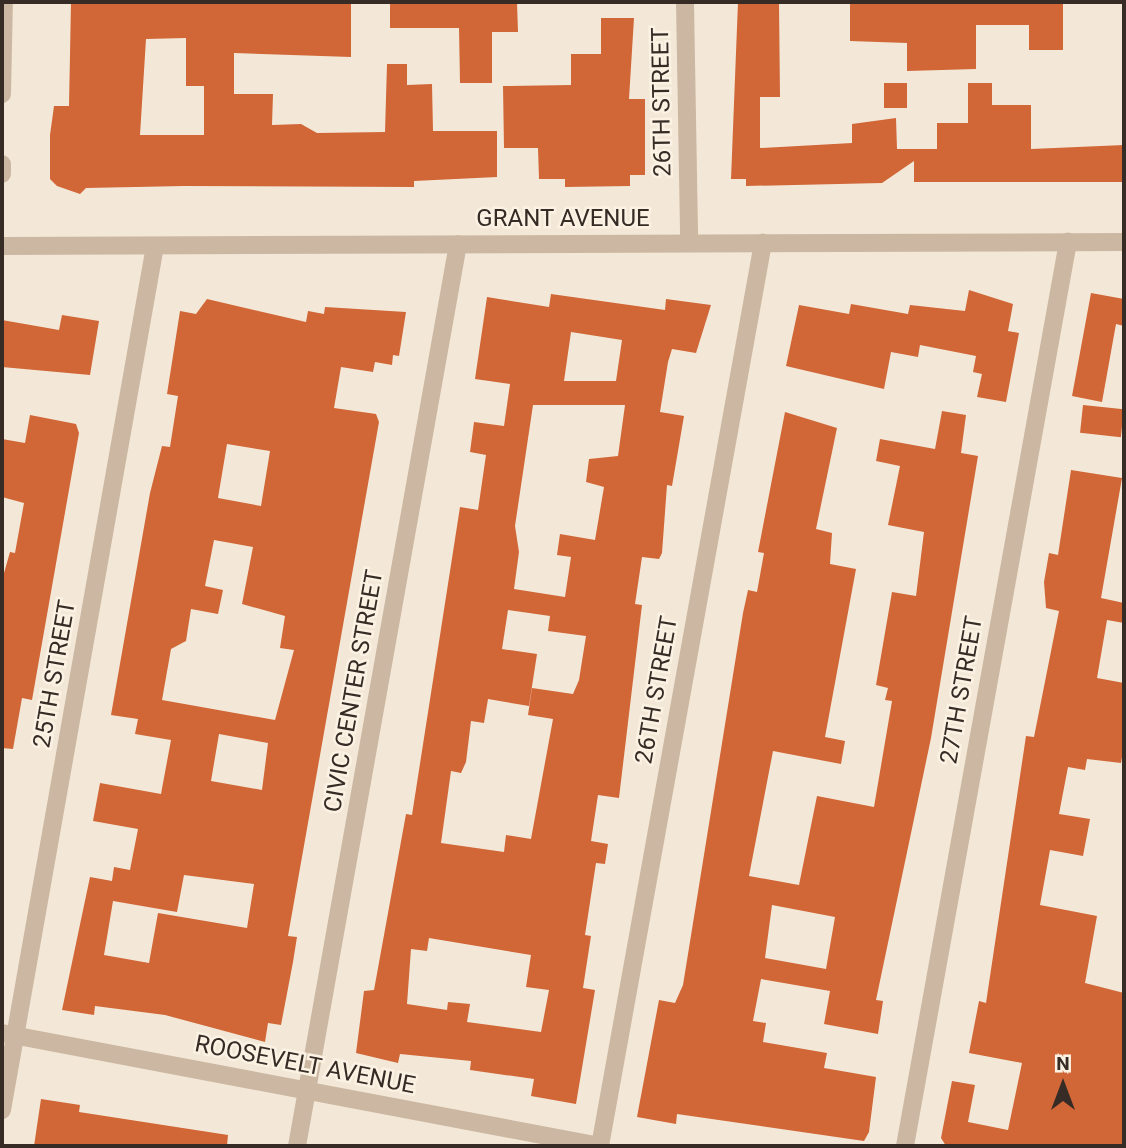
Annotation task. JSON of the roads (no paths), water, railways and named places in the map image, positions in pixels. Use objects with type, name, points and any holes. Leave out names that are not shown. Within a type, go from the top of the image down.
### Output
[{"type":"street","points":[[2,94],[4,2]]},
{"type":"street","name":"26TH STREET","points":[[685,2],[689,243]]},
{"type":"street","points":[[2,164],[2,174]]},
{"type":"street","name":"27TH STREET","points":[[905,1146],[1068,242]]},
{"type":"street","name":"GRANT AVENUE","points":[[2,246],[1124,242]]},
{"type":"street","name":"26TH STREET","points":[[600,1146],[763,243]]},
{"type":"street","name":"CIVIC CENTER STREET","points":[[297,1146],[458,244]]},
{"type":"street","name":"25TH STREET","points":[[2,1110],[9,1035],[155,246]]},
{"type":"street","name":"ROOSEVELT AVENUE","points":[[9,1035],[600,1146]]}]
